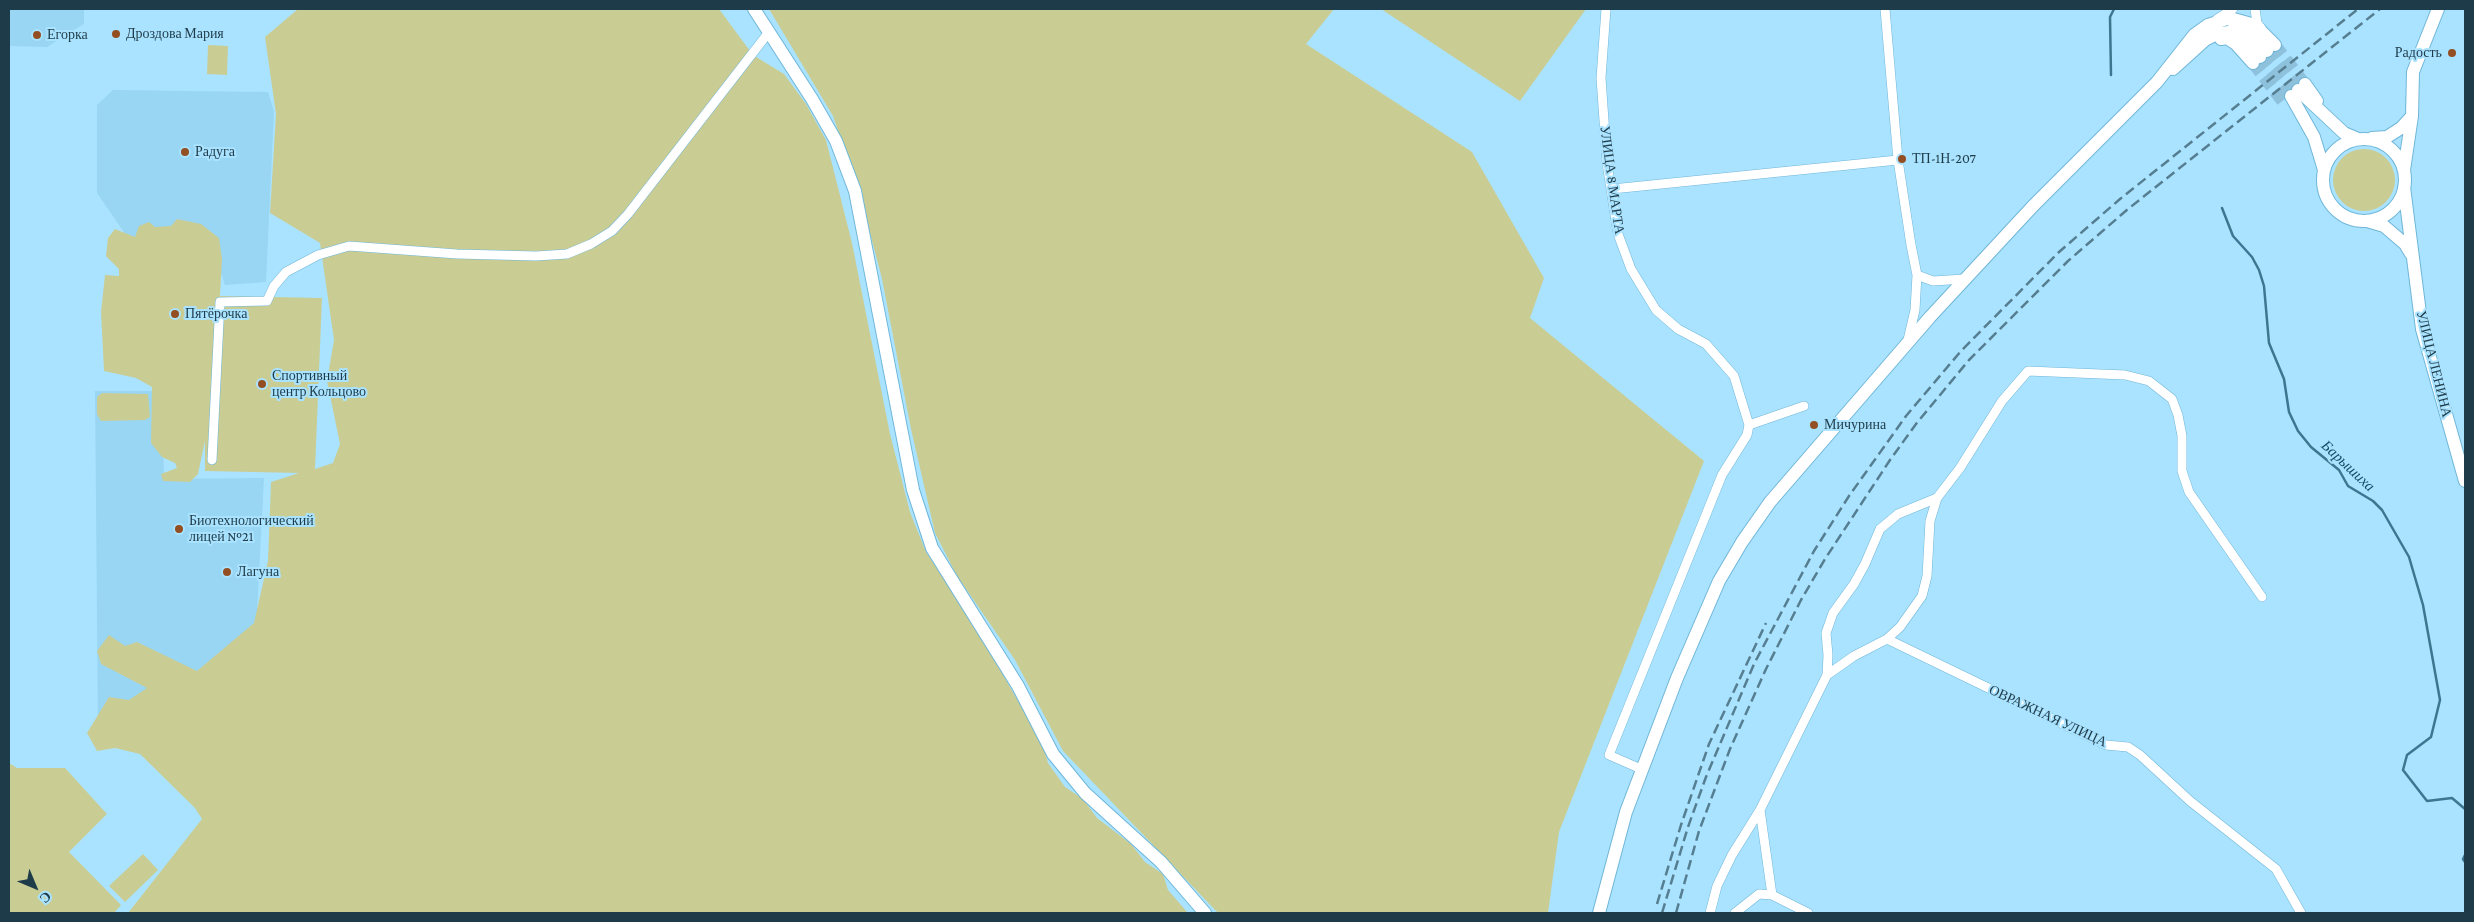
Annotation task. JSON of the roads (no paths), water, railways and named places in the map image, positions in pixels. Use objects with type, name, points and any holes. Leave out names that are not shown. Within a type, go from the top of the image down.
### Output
[{"type":"main road","points":[[754,9],[812,99],[836,141],[854,190],[913,490],[932,548],[1018,686],[1053,754],[1085,793],[1161,862],[1204,913]]},
{"type":"main road","points":[[2364,221],[2378,218],[2390,211],[2399,200],[2404,187],[2404,173],[2412,116],[2412,72],[2438,9]]},
{"type":"main road","points":[[2176,64],[2194,35],[2208,25],[2230,18],[2255,25],[2264,33],[2264,54]]},
{"type":"main road","points":[[2176,64],[2197,39],[2216,28],[2232,26],[2249,32],[2259,40],[2264,54]]},
{"type":"main road","points":[[1599,913],[1626,812],[1641,769],[1719,581],[1742,542],[1776,495],[1964,279],[2162,76],[2176,64],[2218,39],[2227,38],[2244,51],[2264,54]]},
{"type":"main road","points":[[2404,173],[2399,159],[2390,148],[2379,142],[2344,133],[2332,121],[2294,93],[2314,136],[2324,170],[2324,190],[2329,202],[2338,212],[2350,219],[2384,226],[2405,244],[2411,254]]},
{"type":"main road","points":[[2324,170],[2332,154],[2342,145],[2362,139],[2387,137],[2401,128],[2412,116]]},
{"type":"main road","name":"УЛИЦА ЛЕНИНА","points":[[2404,187],[2422,329],[2465,481]]},
{"type":"street","name":"УЛИЦА 8 МАРТА","points":[[1606,9],[1601,78],[1607,163],[1618,234],[1631,269],[1656,310],[1678,329],[1706,344],[1734,376],[1750,425]]},
{"type":"street","points":[[1885,9],[1898,160],[1917,275],[1915,310],[1908,342]]},
{"type":"street","points":[[2208,25],[2234,9]]},
{"type":"street","points":[[2255,9],[2257,23],[2264,33]]},
{"type":"street","points":[[212,460],[220,302],[268,301],[274,286],[286,272],[318,255],[349,246],[457,254],[536,256],[567,254],[591,244],[612,231],[628,214],[769,32]]},
{"type":"street","points":[[1612,189],[1898,160]]},
{"type":"street","points":[[1917,275],[1933,281],[1964,279]]},
{"type":"street","points":[[1827,675],[1854,656],[1887,639],[1900,628],[1922,596],[1928,576],[1930,521],[1938,498],[1960,468],[2002,401],[2028,371],[2125,375],[2149,381],[2172,399],[2178,415],[2182,436],[2182,471],[2189,492],[2262,597]]},
{"type":"street","points":[[1641,769],[1609,755],[1722,475],[1747,435],[1750,425],[1804,406]]},
{"type":"street","points":[[1710,913],[1717,886],[1732,855],[1760,810],[1827,675],[1826,633],[1833,613],[1862,571],[1880,529],[1898,514],[1938,498]]},
{"type":"street","name":"ОВРАЖНАЯ УЛИЦА","points":[[1887,639],[2106,745],[2128,747],[2140,755],[2190,801],[2276,869],[2301,913]]},
{"type":"street","points":[[1760,810],[1772,895]]},
{"type":"street","points":[[1735,913],[1759,894],[1772,895],[1808,913]]},
{"type":"waterway","name":"Барышиха","points":[[2111,75],[2110,17],[2114,9]]},
{"type":"waterway","name":"Барышиха","points":[[2222,208],[2233,236],[2252,257],[2259,270],[2264,286],[2269,343],[2284,379],[2289,412],[2298,431],[2311,447],[2339,470],[2348,486],[2373,501],[2382,510],[2409,557],[2423,605],[2440,700],[2431,737],[2407,755],[2403,770],[2427,801],[2452,798],[2465,809]]},
{"type":"waterway","name":"Барышиха","points":[[2465,855],[2463,859],[2465,862]]},
{"type":"tunnel","points":[[2275,45],[2305,84]]},
{"type":"tunnel","points":[[2267,51],[2298,90]]},
{"type":"tunnel","points":[[2260,57],[2291,96]]},
{"type":"tunnel","points":[[2253,63],[2283,102]]},
{"type":"railway","points":[[1662,913],[1688,827],[1706,777],[1754,664],[1814,551],[1849,496],[1906,416],[1961,351],[2059,252],[2120,199],[2358,9]]},
{"type":"railway","points":[[1676,913],[1699,831],[1730,749],[1766,669],[1801,600],[1825,559],[1916,424],[1969,360],[2068,261],[2128,209],[2380,9]]},
{"type":"railway","points":[[1657,904],[1681,825],[1709,744],[1766,623]]},
{"type":"place","name":"Дроздова Мария","points":[[116,34]]},
{"type":"place","name":"Егорка","points":[[37,35]]},
{"type":"place","name":"Радость","points":[[2452,53]]},
{"type":"place","name":"Радуга","points":[[185,152]]},
{"type":"place","name":"ТП-1Н-207","points":[[1902,159]]},
{"type":"place","name":"Пятёрочка","points":[[175,314]]},
{"type":"place","name":"Спортивный центр Кольцово","points":[[262,384]]},
{"type":"place","name":"Мичурина","points":[[1814,425]]},
{"type":"place","name":"Биотехнологический лицей №21","points":[[179,529]]},
{"type":"place","name":"Лагуна","points":[[227,572]]}]
